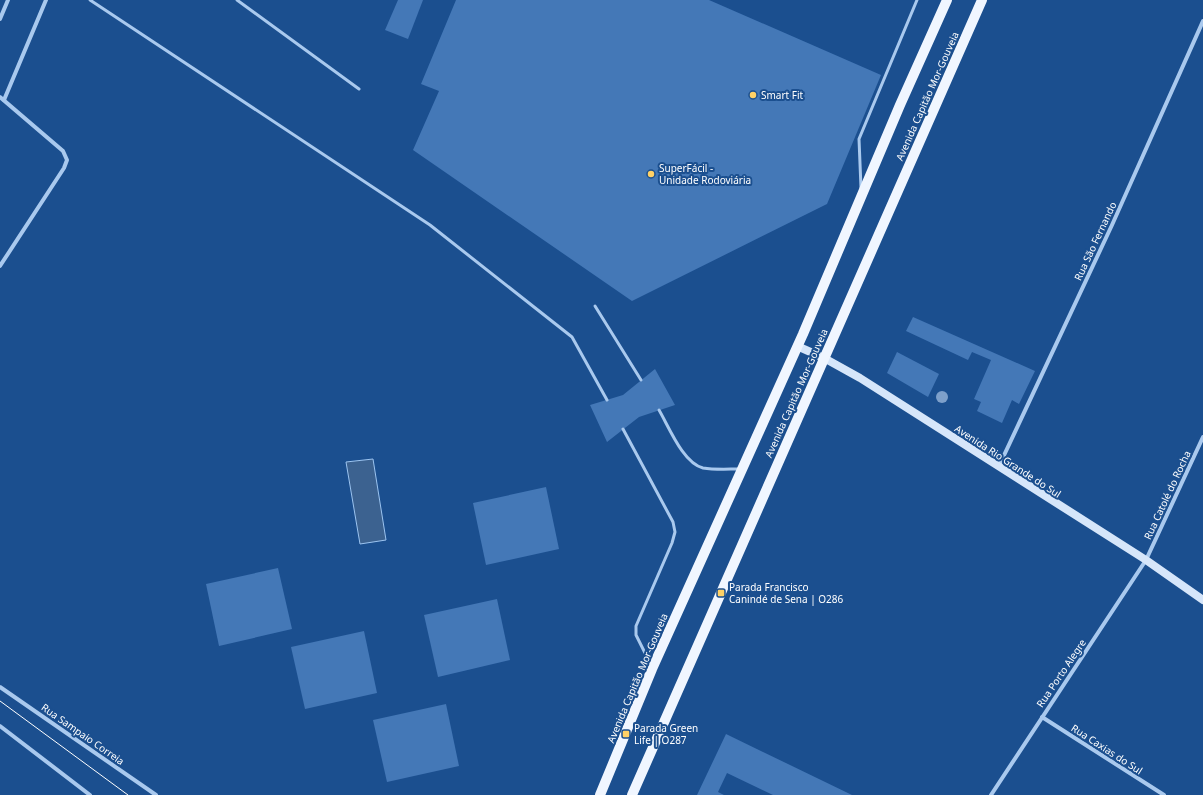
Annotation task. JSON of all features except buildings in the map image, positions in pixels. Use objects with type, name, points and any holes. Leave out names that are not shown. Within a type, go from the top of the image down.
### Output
[{"type":"main road","name":"Avenida Capitão Mor-Gouveia","points":[[600,795],[652,669],[744,469],[947,0]]},
{"type":"main road","name":"Avenida Capitão Mor-Gouveia","points":[[632,795],[982,0]]},
{"type":"main road","name":"Avenida Rio Grande do Sul","points":[[797,346],[824,358],[860,378],[1146,560],[1203,600]]},
{"type":"street","points":[[0,19],[8,0]]},
{"type":"street","points":[[0,266],[64,168],[66,160],[63,151],[2,99],[46,0]]},
{"type":"street","name":"Rua São Fernando","points":[[998,467],[1112,225],[1203,21]]},
{"type":"street","name":"Rua Catolé do Rocha","points":[[1146,560],[1203,437]]},
{"type":"street","name":"Rua Porto Alegre","points":[[991,795],[1146,560]]},
{"type":"street","name":"Rua Sampaio Correia","points":[[0,687],[156,795]]},
{"type":"street","name":"Rua Caxias do Sul","points":[[1042,717],[1164,795]]},
{"type":"street","points":[[0,726],[90,795]]},
{"type":"lane","points":[[90,0],[430,225],[572,337],[607,400]]},
{"type":"lane","points":[[237,0],[359,89]]},
{"type":"lane","points":[[861,196],[859,139],[889,62],[918,0]]},
{"type":"lane","points":[[595,306],[641,380]]},
{"type":"lane","points":[[659,410],[685,455],[692,463],[710,469],[744,469]]},
{"type":"lane","points":[[623,429],[673,522],[675,532],[672,543],[636,626],[636,635],[652,669]]},
{"type":"water","points":[[373,459],[386,540],[360,544],[346,462]]},
{"type":"tram line","points":[[0,701],[128,795]]},
{"type":"place","name":"Smart Fit","points":[[753,95]]},
{"type":"place","name":"SuperFácil - Unidade Rodoviária","points":[[651,174]]},
{"type":"place","name":"Parada Francisco Canindé de Sena | O286","points":[[721,593]]},
{"type":"place","name":"Parada Green Life | O287","points":[[626,734]]}]
